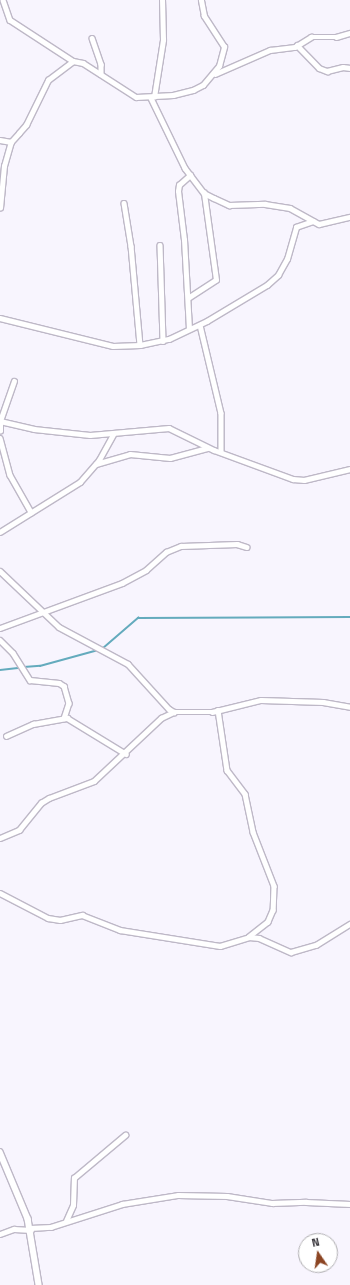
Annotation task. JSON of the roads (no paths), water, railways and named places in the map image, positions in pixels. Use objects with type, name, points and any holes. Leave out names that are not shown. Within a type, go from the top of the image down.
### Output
[{"type":"street","points":[[3,0],[10,20],[73,61],[101,74],[134,97],[153,98],[194,90],[214,74],[270,50],[297,45],[312,37],[336,37],[350,33]]},
{"type":"street","points":[[162,0],[163,40],[153,98],[190,175],[204,193],[229,205],[265,204],[290,208],[313,221],[328,223],[350,217]]},
{"type":"street","points":[[201,0],[204,16],[224,47],[224,54],[214,74]]},
{"type":"street","points":[[92,38],[101,64],[101,74]]},
{"type":"street","points":[[297,45],[319,68],[327,71],[343,67],[350,68]]},
{"type":"street","points":[[0,208],[4,166],[11,142],[26,125],[48,80],[73,61]]},
{"type":"street","points":[[0,140],[11,142]]},
{"type":"street","points":[[189,329],[188,298],[178,191],[179,185],[190,175]]},
{"type":"street","points":[[188,298],[216,280],[204,193]]},
{"type":"street","points":[[124,203],[131,246],[140,346]]},
{"type":"street","points":[[0,318],[113,346],[140,346],[163,341],[200,325],[267,285],[278,275],[287,259],[296,227],[313,221]]},
{"type":"street","points":[[160,246],[163,341]]},
{"type":"street","points":[[200,325],[220,408],[221,452]]},
{"type":"street","points":[[0,431],[0,421],[14,381]]},
{"type":"street","points":[[0,421],[47,431],[113,435],[169,428],[209,448],[292,479],[304,480],[350,469]]},
{"type":"street","points":[[0,532],[80,482],[96,464],[113,435]]},
{"type":"street","points":[[0,438],[10,475],[31,512]]},
{"type":"street","points":[[96,464],[125,455],[169,458],[209,448]]},
{"type":"street","points":[[0,628],[41,612],[55,610],[85,595],[122,583],[146,570],[166,552],[181,546],[237,544],[247,547]]},
{"type":"street","points":[[0,571],[41,612],[66,632],[128,664],[169,709],[174,712]]},
{"type":"street","points":[[0,640],[13,653],[30,680],[59,683],[64,686],[69,703],[64,718]]},
{"type":"street","points":[[0,838],[19,830],[41,803],[72,789],[91,783],[126,754],[161,718],[174,712],[218,710],[261,700],[324,702],[350,707]]},
{"type":"street","points":[[0,893],[34,913],[55,920],[82,915],[120,930],[220,946],[248,937],[268,922],[273,910],[274,886],[253,832],[245,794],[227,770],[218,710]]},
{"type":"street","points":[[6,736],[33,724],[64,718],[74,721],[126,754]]},
{"type":"street","points":[[248,937],[270,942],[290,952],[316,945],[350,924]]},
{"type":"street","points":[[66,1221],[73,1205],[74,1178],[125,1135]]},
{"type":"street","points":[[0,1152],[23,1204],[30,1229],[39,1285]]},
{"type":"street","points":[[0,1234],[14,1229],[51,1227],[122,1204],[184,1194],[227,1196],[272,1203],[306,1202],[350,1204]]},
{"type":"waterway","points":[[102,649],[138,618],[350,617]]},
{"type":"waterway","points":[[24,667],[40,666],[98,650]]},
{"type":"waterway","points":[[0,670],[20,668]]}]
